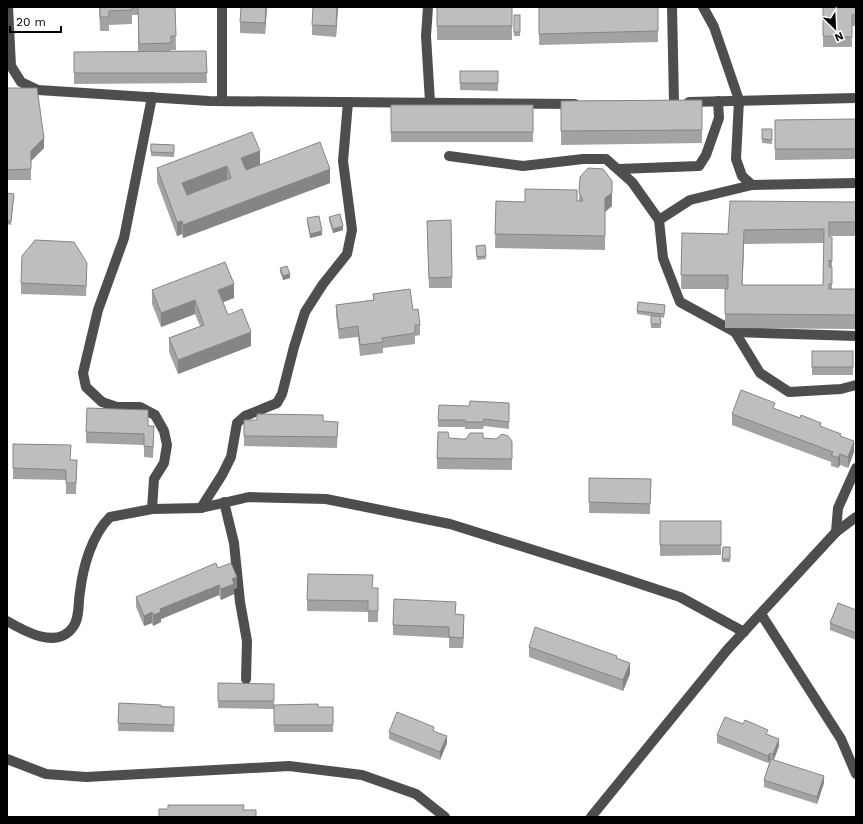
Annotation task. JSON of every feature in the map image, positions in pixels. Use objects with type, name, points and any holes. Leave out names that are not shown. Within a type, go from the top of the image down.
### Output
[{"type":"street","points":[[8,7],[11,66],[21,82],[38,90],[222,101],[588,104]]},
{"type":"street","points":[[222,7],[222,101]]},
{"type":"street","points":[[428,7],[426,36],[430,102]]},
{"type":"street","points":[[672,7],[670,102],[856,98]]},
{"type":"street","points":[[703,7],[714,27],[739,100],[736,159],[742,176],[752,185]]},
{"type":"street","points":[[152,97],[124,238],[98,310],[83,373],[86,387],[102,402],[117,407],[140,407],[154,415],[164,431],[168,445],[164,463],[154,479],[152,509]]},
{"type":"street","points":[[618,169],[700,166],[706,155],[719,118],[718,101]]},
{"type":"street","points":[[201,508],[222,475],[231,457],[237,423],[245,416],[277,403],[282,394],[305,312],[347,254],[352,230],[343,161],[348,102]]},
{"type":"street","points":[[449,156],[523,166],[583,159],[606,159],[632,182],[658,220],[663,258],[680,302],[735,332],[856,336]]},
{"type":"street","points":[[658,220],[690,200],[752,185],[856,183]]},
{"type":"street","points":[[735,332],[760,373],[789,392],[841,389],[856,385]]},
{"type":"street","points":[[836,532],[838,508],[856,468]]},
{"type":"street","points":[[7,621],[24,632],[42,637],[58,638],[69,632],[74,627],[80,590],[95,535],[110,517],[152,509],[201,508],[249,497],[326,499],[450,524],[680,597],[744,632]]},
{"type":"street","points":[[224,502],[234,542],[240,602],[247,641],[246,679]]},
{"type":"street","points":[[591,817],[744,632],[836,532],[856,517]]},
{"type":"street","points":[[760,614],[841,738],[856,774]]},
{"type":"street","points":[[7,759],[46,774],[86,777],[289,766],[362,775],[416,794],[445,817]]},
{"type":"building","points":[[100,7],[132,7],[132,10],[109,11],[109,17],[100,17]]},
{"type":"building","points":[[138,7],[175,7],[176,36],[171,36],[171,43],[139,44]]},
{"type":"building","points":[[241,7],[266,7],[265,23],[240,22]]},
{"type":"building","points":[[313,7],[337,7],[336,26],[312,25]]},
{"type":"building","points":[[437,7],[512,7],[512,26],[437,26]]},
{"type":"building","points":[[539,7],[658,7],[658,31],[539,34]]},
{"type":"building","points":[[823,7],[856,7],[856,15],[852,15],[852,37],[823,36]]},
{"type":"building","points":[[514,15],[520,15],[520,32],[514,32]]},
{"type":"building","points":[[206,51],[207,73],[74,73],[74,52]]},
{"type":"building","points":[[460,71],[498,71],[498,83],[460,83]]},
{"type":"building","points":[[7,88],[37,88],[44,138],[31,151],[31,169],[7,170]]},
{"type":"building","points":[[702,100],[702,130],[561,131],[561,101]]},
{"type":"building","points":[[391,105],[533,105],[533,132],[391,132]]},
{"type":"building","points":[[856,119],[856,149],[775,149],[775,120]]},
{"type":"building","points":[[762,129],[772,129],[772,140],[762,139]]},
{"type":"building","points":[[252,132],[260,151],[241,158],[246,170],[320,142],[330,169],[183,225],[182,221],[177,222],[157,168]],"holes":[[[227,166],[231,178],[187,195],[182,183]]]},
{"type":"building","points":[[151,144],[174,145],[174,153],[151,152]]},
{"type":"building","points":[[588,168],[603,169],[612,181],[612,193],[605,198],[605,236],[495,234],[496,201],[525,202],[525,189],[577,190],[577,201],[583,201],[579,192],[580,177]]},
{"type":"building","points":[[7,193],[14,194],[11,221],[7,221]]},
{"type":"building","points":[[730,201],[856,202],[856,222],[829,222],[829,237],[832,237],[832,261],[829,260],[829,267],[832,267],[832,284],[829,284],[829,289],[856,289],[856,315],[725,314],[725,289],[728,289],[728,275],[681,275],[682,233],[728,234]],"holes":[[[824,229],[823,285],[742,285],[744,230]]]},
{"type":"building","points":[[340,214],[343,226],[333,229],[329,217]]},
{"type":"building","points":[[319,216],[322,231],[310,234],[307,218]]},
{"type":"building","points":[[451,220],[452,277],[429,278],[427,221]]},
{"type":"building","points":[[35,240],[74,242],[87,263],[86,286],[21,283],[22,256]]},
{"type":"building","points":[[485,245],[486,256],[477,257],[476,246]]},
{"type":"building","points":[[225,262],[234,284],[218,290],[228,315],[242,309],[251,332],[178,360],[169,338],[204,325],[195,300],[161,313],[152,290]]},
{"type":"building","points":[[287,266],[290,274],[283,276],[280,268]]},
{"type":"building","points":[[410,289],[413,310],[418,309],[420,325],[415,325],[415,333],[382,338],[383,342],[360,345],[358,326],[339,329],[336,305],[374,300],[373,294]]},
{"type":"building","points":[[638,302],[665,305],[664,314],[637,311]]},
{"type":"building","points":[[651,316],[660,316],[661,324],[651,324]]},
{"type":"building","points":[[812,351],[853,351],[853,367],[812,367]]},
{"type":"building","points":[[741,390],[775,403],[773,408],[800,418],[801,415],[821,423],[820,426],[854,441],[848,457],[840,454],[838,458],[831,455],[833,452],[732,414]]},
{"type":"building","points":[[470,401],[509,403],[509,422],[484,419],[483,422],[438,420],[439,405],[469,406]]},
{"type":"building","points":[[87,408],[148,410],[148,426],[154,426],[153,447],[144,446],[144,434],[86,432]]},
{"type":"building","points":[[257,414],[323,415],[323,421],[338,422],[337,437],[244,436],[244,420],[257,420]]},
{"type":"building","points":[[438,432],[448,432],[449,438],[461,439],[466,439],[470,433],[483,433],[483,438],[496,439],[502,434],[508,436],[512,441],[512,459],[437,458]]},
{"type":"building","points":[[13,444],[71,445],[70,460],[77,460],[76,483],[66,483],[66,470],[13,468]]},
{"type":"building","points":[[589,478],[651,479],[650,504],[589,502]]},
{"type":"building","points":[[660,521],[721,521],[721,545],[660,545]]},
{"type":"building","points":[[723,547],[730,547],[730,559],[722,559]]},
{"type":"building","points":[[216,563],[218,568],[231,563],[237,577],[232,579],[234,584],[221,589],[219,585],[160,609],[161,612],[153,615],[152,612],[144,616],[136,597]]},
{"type":"building","points":[[308,574],[373,575],[372,588],[378,588],[378,611],[368,611],[368,601],[307,600]]},
{"type":"building","points":[[394,599],[456,602],[455,614],[464,615],[463,638],[449,637],[449,627],[393,625]]},
{"type":"building","points":[[838,603],[856,610],[856,633],[830,623]]},
{"type":"building","points":[[535,627],[617,656],[616,658],[630,663],[623,680],[529,647]]},
{"type":"building","points":[[218,683],[274,684],[274,701],[218,701]]},
{"type":"building","points":[[119,703],[174,707],[174,725],[118,723]]},
{"type":"building","points":[[318,704],[318,707],[333,707],[333,725],[274,725],[274,705]]},
{"type":"building","points":[[397,712],[434,727],[433,731],[447,736],[440,752],[389,732]]},
{"type":"building","points":[[725,717],[743,724],[745,720],[768,730],[766,734],[779,739],[773,754],[770,753],[768,756],[717,735]]},
{"type":"building","points":[[771,759],[824,776],[817,797],[764,780]]},
{"type":"building","points":[[168,805],[244,805],[243,810],[256,810],[256,817],[159,817],[159,809],[168,809]]}]
